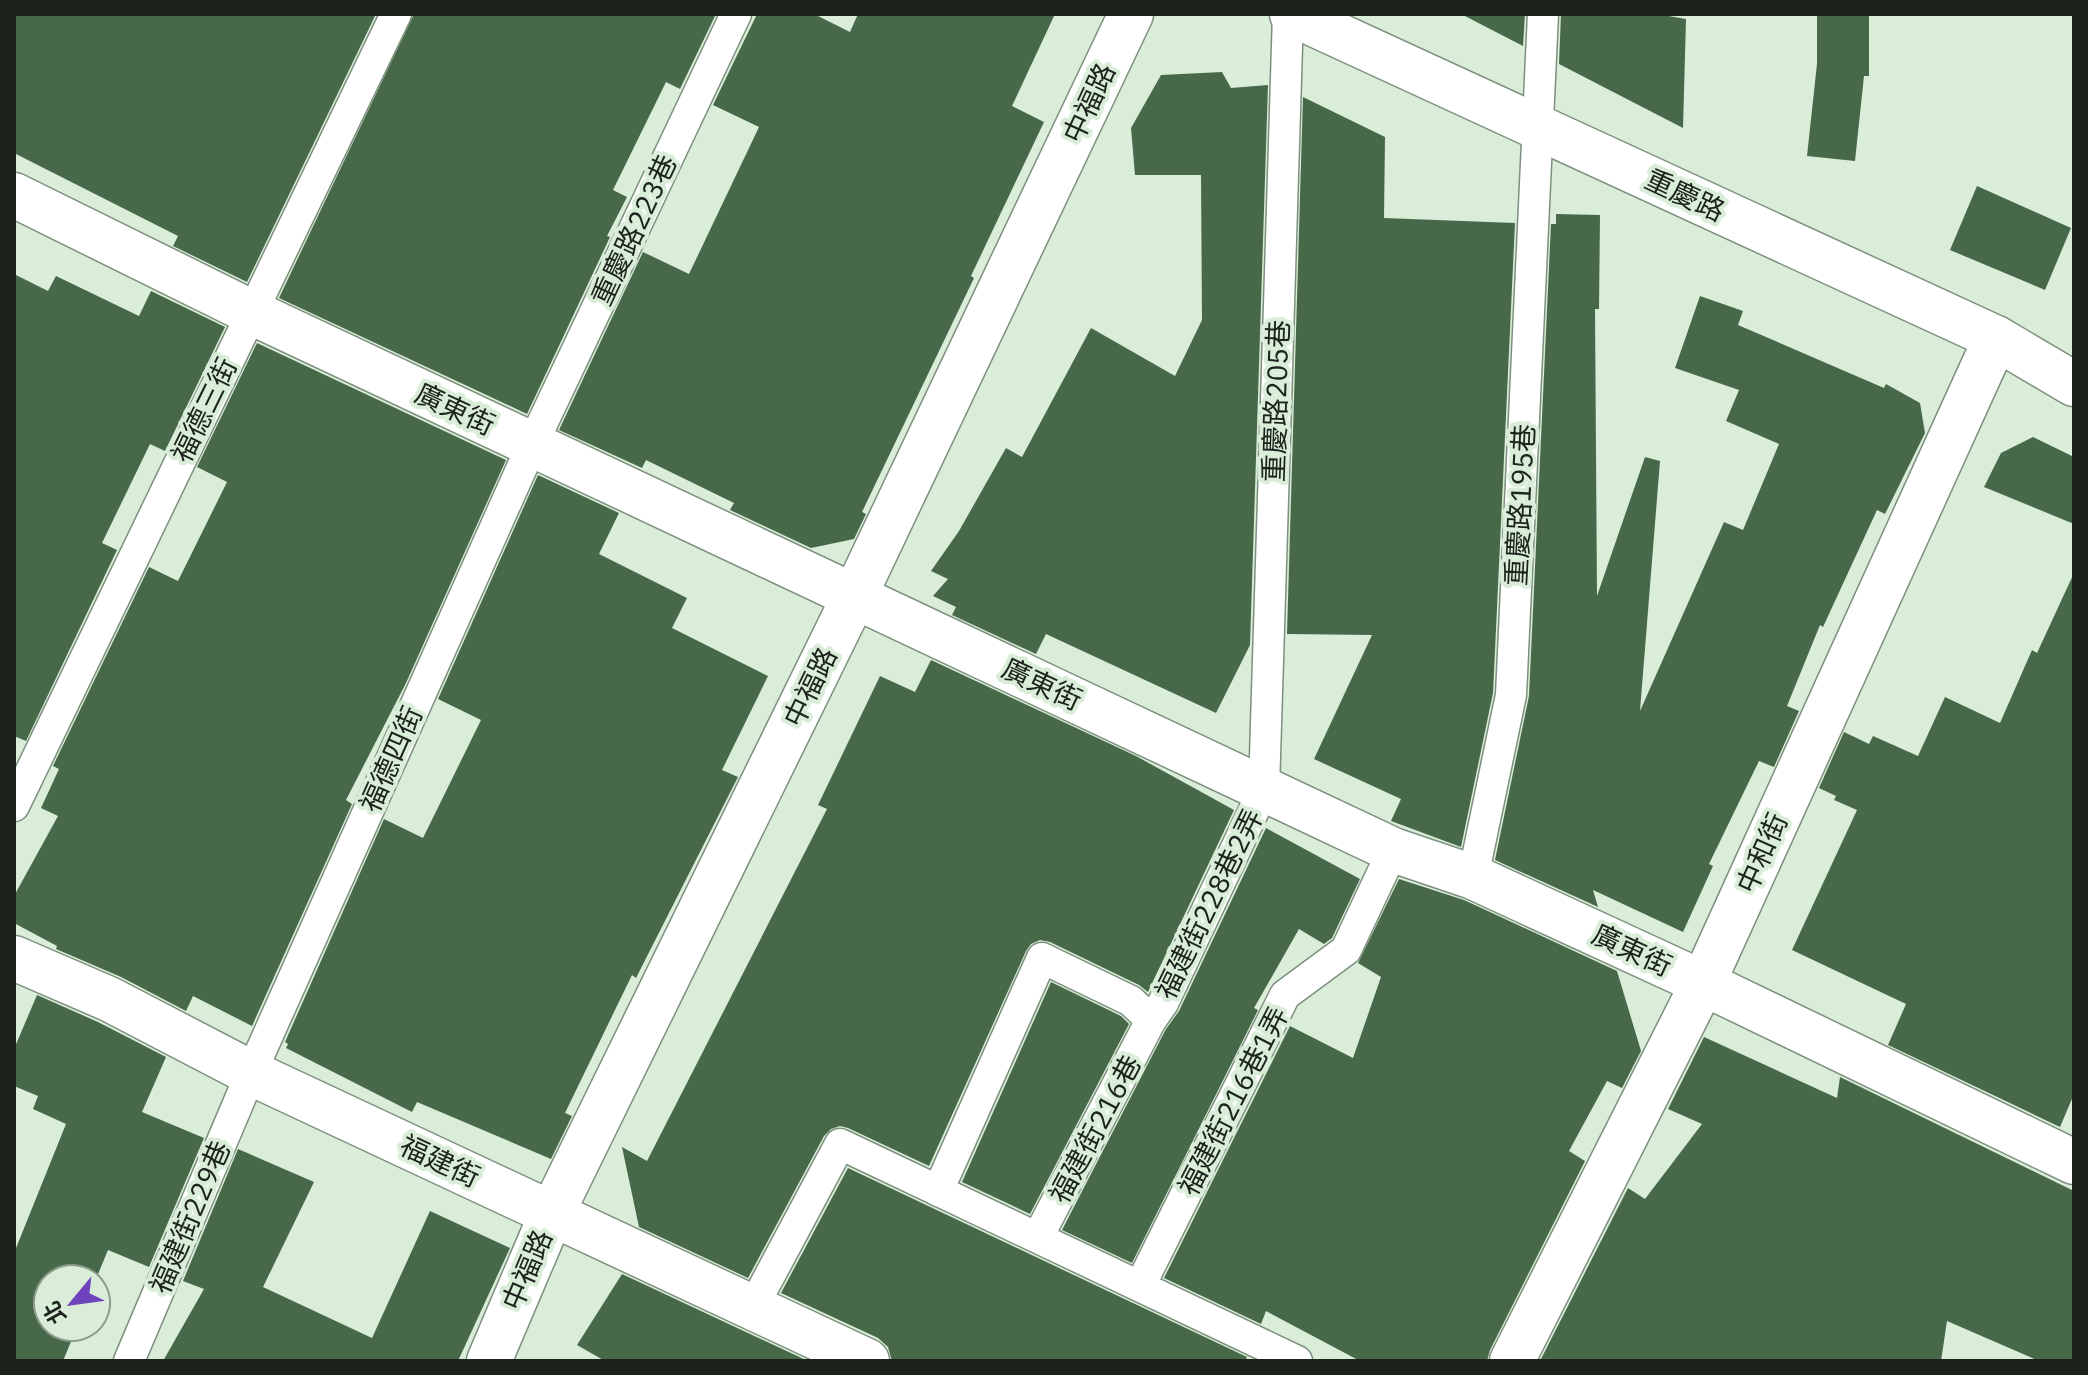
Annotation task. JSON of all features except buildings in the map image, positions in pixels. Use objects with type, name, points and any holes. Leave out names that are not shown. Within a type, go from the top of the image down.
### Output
[{"type":"street","name":"中福路","points":[[489,1361],[552,1213],[855,595],[1131,14]]},
{"type":"street","name":"重慶路","points":[[1290,14],[1996,338],[2074,384]]},
{"type":"street","name":"廣東街","points":[[14,195],[251,312],[1393,850],[1473,877],[1703,983],[2074,1162]]},
{"type":"street","name":"中和街","points":[[1512,1361],[1703,983],[1996,338]]},
{"type":"street","name":"福建街","points":[[14,958],[109,999],[251,1073],[867,1361]]},
{"type":"lane","name":"福德三街","points":[[14,806],[396,14]]},
{"type":"lane","name":"重慶路223巷","points":[[532,445],[736,14]]},
{"type":"lane","name":"重慶路205巷","points":[[1264,789],[1290,14]]},
{"type":"lane","name":"重慶路195巷","points":[[1473,877],[1511,695],[1543,14]]},
{"type":"lane","name":"福德四街","points":[[251,1073],[532,445]]},
{"type":"lane","name":"福建街228巷2弄","points":[[938,1191],[1042,958],[1131,1001],[1151,1020],[1163,1003],[1264,789]]},
{"type":"lane","name":"福建街216巷1弄","points":[[1140,1286],[1285,995],[1346,950],[1393,850]]},
{"type":"lane","name":"福建街216巷","points":[[1038,1237],[1151,1020]]},
{"type":"lane","name":"福建街229巷","points":[[129,1361],[251,1073]]},
{"type":"lane","points":[[753,1307],[840,1144],[1297,1361]]}]
